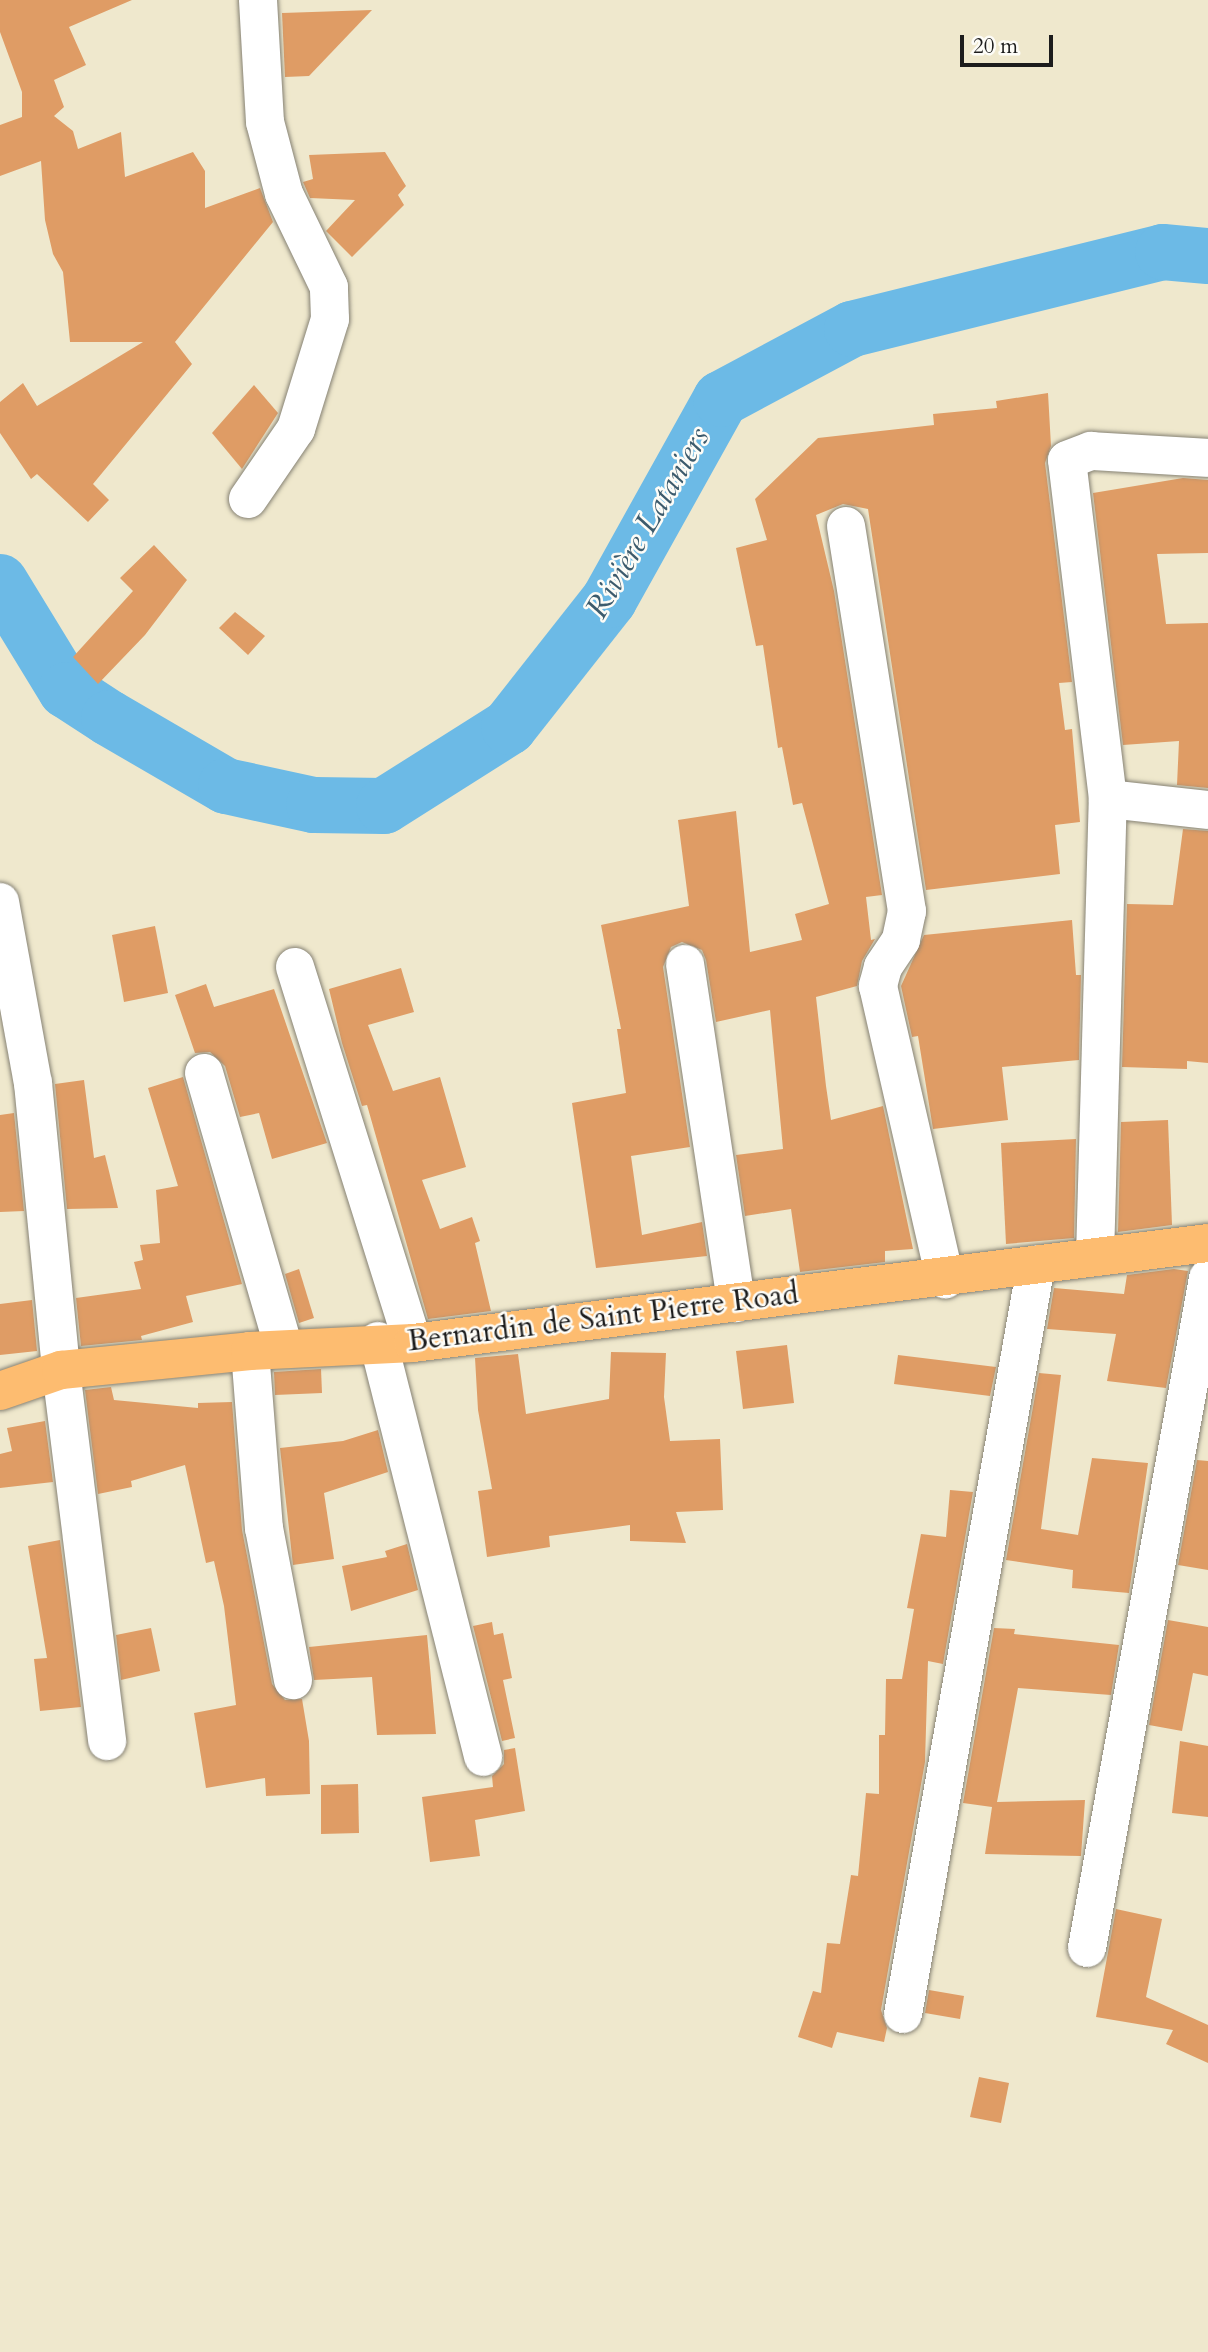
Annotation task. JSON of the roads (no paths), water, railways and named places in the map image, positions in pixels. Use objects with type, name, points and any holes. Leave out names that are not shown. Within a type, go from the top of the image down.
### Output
[{"type":"main road","name":"Bernardin de Saint Pierre Road","points":[[0,1391],[61,1370],[267,1350],[396,1342],[945,1279],[1095,1256],[1208,1243]]},
{"type":"street","points":[[248,499],[296,429],[330,319],[329,288],[284,194],[265,122],[258,0]]},
{"type":"street","points":[[1095,1256],[1108,800],[1067,460],[1091,451],[1208,458]]},
{"type":"street","points":[[846,526],[907,911],[901,940],[883,967],[878,986],[945,1279]]},
{"type":"street","points":[[1108,800],[1208,810]]},
{"type":"street","points":[[0,902],[33,1083],[61,1370],[107,1741]]},
{"type":"street","points":[[685,964],[736,1303]]},
{"type":"street","points":[[295,967],[396,1342],[483,1757]]},
{"type":"street","points":[[204,1073],[267,1350],[264,1528],[293,1679]]},
{"type":"street","points":[[903,2014],[1036,1265]]},
{"type":"street","points":[[1087,1948],[1208,1278]]},
{"type":"waterway","name":"Rivière Lataniers","points":[[0,582],[66,690],[109,718],[226,786],[314,805],[384,806],[509,727],[609,600],[721,399],[852,329],[1163,252],[1208,256]]}]
